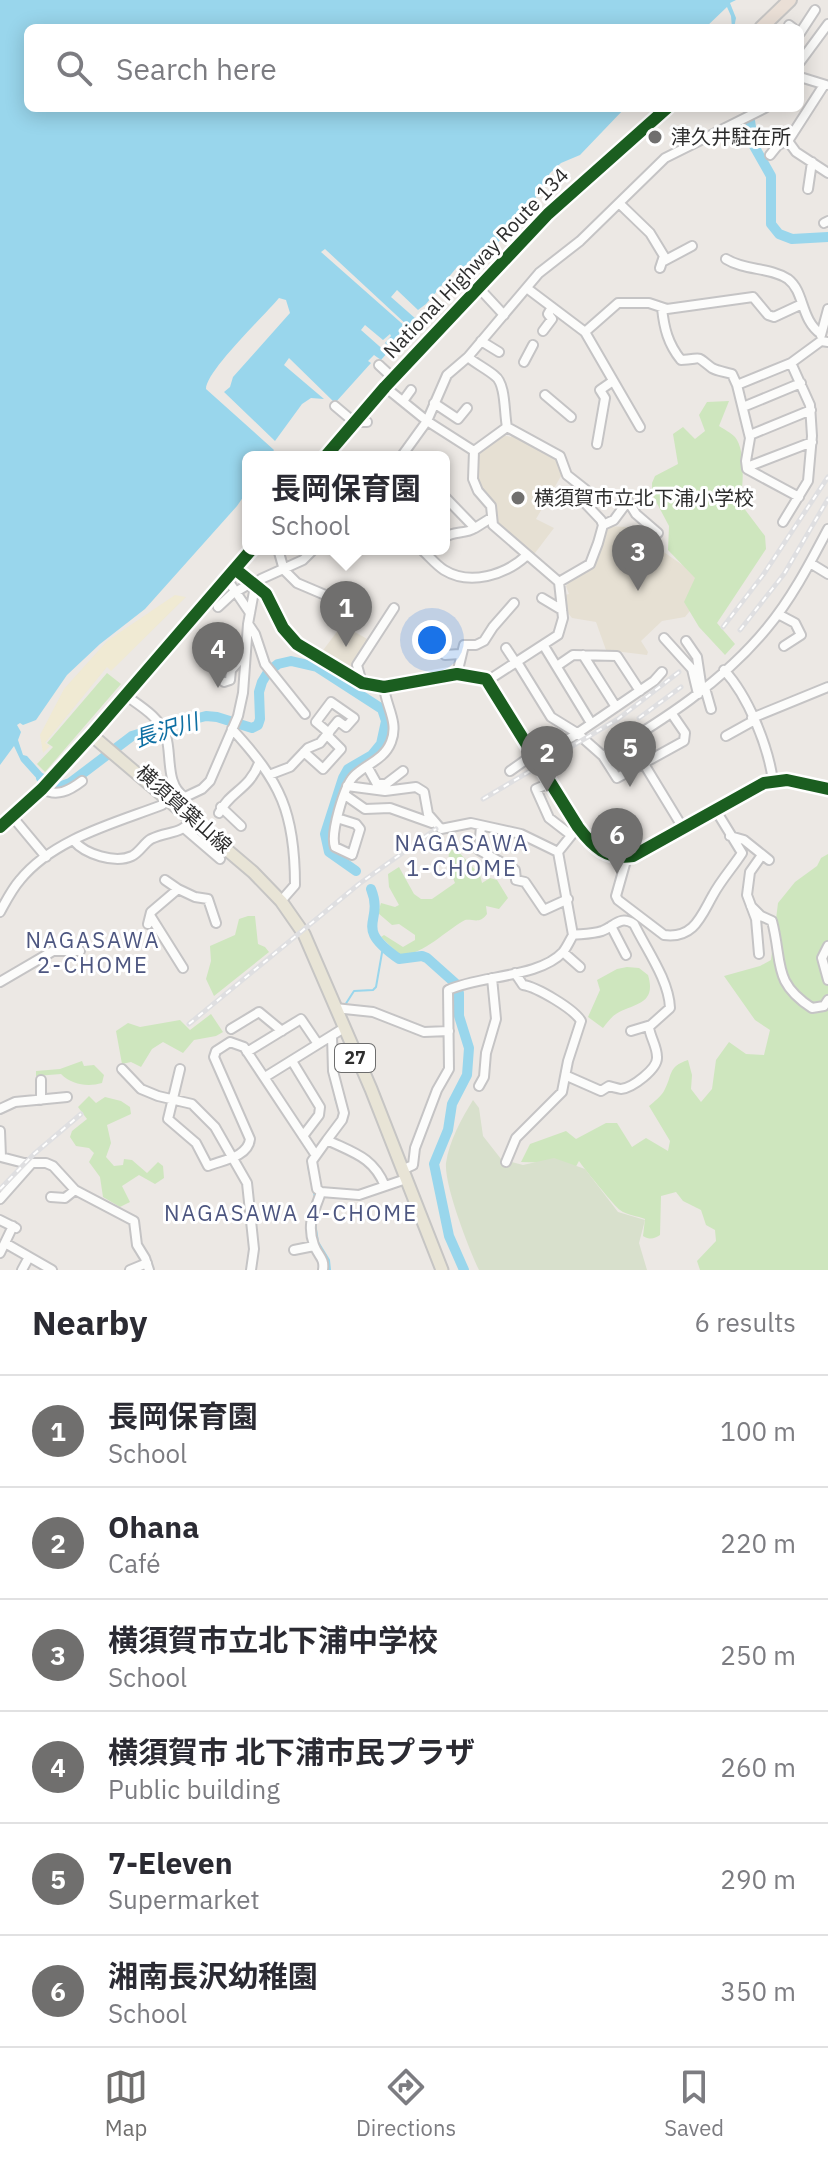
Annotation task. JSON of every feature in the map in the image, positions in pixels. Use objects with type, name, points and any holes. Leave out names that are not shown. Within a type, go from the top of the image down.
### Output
[{"type":"highway","points":[[765,24],[790,0]]},
{"type":"highway","name":"National Highway Route 134","points":[[335,451],[389,383],[558,205],[663,112]]},
{"type":"highway","points":[[0,827],[46,784],[94,732],[247,555]]},
{"type":"main road","name":"横須賀葉山線","points":[[94,732],[94,737],[105,742],[281,901],[309,943],[442,1270]]},
{"type":"street","points":[[804,27],[815,10]]},
{"type":"street","points":[[804,57],[828,24]]},
{"type":"street","points":[[804,31],[821,35]]},
{"type":"street","points":[[770,155],[778,145],[788,141],[826,85],[804,78]]},
{"type":"street","points":[[407,451],[427,421],[447,375],[468,357],[539,273],[580,241],[665,158],[758,112]]},
{"type":"street","points":[[788,141],[796,152],[828,173]]},
{"type":"street","points":[[651,157],[659,164]]},
{"type":"street","points":[[808,189],[812,162]]},
{"type":"street","points":[[620,204],[650,233],[664,256],[661,265],[692,246]]},
{"type":"street","points":[[726,259],[745,268],[779,274],[788,279],[810,325],[823,339]]},
{"type":"street","points":[[479,288],[504,315]]},
{"type":"street","points":[[528,289],[585,332],[640,427]]},
{"type":"street","points":[[585,332],[618,303],[649,303],[662,308],[753,297],[768,315],[774,317],[802,304]]},
{"type":"street","points":[[543,331],[552,319],[548,314],[552,307]]},
{"type":"street","points":[[662,308],[664,333],[677,357],[681,360],[704,359],[711,367],[732,374],[750,435],[747,467],[750,472],[799,497]]},
{"type":"street","points":[[737,385],[791,363],[823,339],[828,309]]},
{"type":"street","points":[[481,341],[499,352]]},
{"type":"street","points":[[524,362],[533,345]]},
{"type":"street","points":[[468,357],[499,381],[504,395],[507,427]]},
{"type":"street","points":[[783,522],[808,481],[812,442],[811,410],[791,363]]},
{"type":"street","points":[[379,365],[403,401],[427,421],[474,451]]},
{"type":"street","points":[[597,444],[605,398],[600,390],[613,381]]},
{"type":"street","points":[[743,407],[801,383]]},
{"type":"street","points":[[403,401],[411,390]]},
{"type":"street","points":[[545,395],[571,417]]},
{"type":"street","points":[[434,403],[458,419],[467,408]]},
{"type":"street","points":[[335,406],[360,422]]},
{"type":"street","points":[[750,435],[811,410]]},
{"type":"street","points":[[474,451],[507,427]]},
{"type":"street","points":[[507,427],[560,456],[567,475],[586,490],[584,502],[603,525],[593,560],[559,582]]},
{"type":"street","points":[[747,467],[812,442]]},
{"type":"street","points":[[474,451],[473,479],[478,491],[491,506],[495,528],[559,582],[562,610],[562,627],[558,635],[487,681]]},
{"type":"street","points":[[603,525],[614,520],[628,501],[636,514],[658,533]]},
{"type":"street","points":[[450,502],[475,528]]},
{"type":"street","points":[[450,533],[466,534],[491,518]]},
{"type":"street","points":[[603,756],[672,714],[752,644],[778,614],[828,529]]},
{"type":"street","points":[[280,555],[284,570],[297,583],[344,603],[353,592]]},
{"type":"street","points":[[218,607],[237,592],[308,555]]},
{"type":"street","points":[[429,555],[441,569],[468,578],[505,571],[526,556]]},
{"type":"street","points":[[810,563],[828,574]]},
{"type":"street","points":[[231,574],[266,594],[283,628],[297,644],[362,683],[384,687],[457,674],[479,676],[487,681],[578,827],[603,853],[627,857],[641,852],[750,789],[773,781],[793,780],[828,789]]},
{"type":"street","points":[[231,574],[250,614]]},
{"type":"street","points":[[125,695],[159,722],[166,736],[174,786],[179,794],[184,797],[202,789],[210,781],[235,723],[243,693],[253,584]]},
{"type":"street","points":[[542,598],[562,610]]},
{"type":"street","points":[[457,674],[464,645],[484,641],[514,603]]},
{"type":"street","points":[[362,683],[357,665],[394,608]]},
{"type":"street","points":[[778,614],[795,623],[801,635],[784,646]]},
{"type":"street","points":[[248,624],[255,634],[265,664],[305,714]]},
{"type":"street","points":[[664,638],[692,669],[711,709]]},
{"type":"street","points":[[686,641],[697,657],[701,691]]},
{"type":"street","points":[[437,646],[445,655],[460,654]]},
{"type":"street","points":[[544,646],[591,723]]},
{"type":"street","points":[[506,648],[551,717],[577,733],[603,756],[617,778],[686,737],[672,714]]},
{"type":"street","points":[[243,693],[227,681],[231,670],[245,654]]},
{"type":"street","points":[[557,666],[573,655],[617,656],[640,691]]},
{"type":"street","points":[[583,655],[616,707]]},
{"type":"street","points":[[724,670],[741,690],[773,781]]},
{"type":"street","points":[[510,771],[577,733],[654,681],[662,672]]},
{"type":"street","points":[[337,818],[356,824],[360,829],[352,855],[339,850],[333,843],[337,818],[352,778],[384,753],[391,743],[394,730],[384,687]]},
{"type":"street","points":[[726,736],[752,720],[828,687]]},
{"type":"street","points":[[269,775],[290,767],[304,752],[320,743],[328,734],[338,721],[346,727],[354,718],[331,702],[316,722],[328,734],[341,749],[323,769],[304,752]]},
{"type":"street","points":[[235,723],[289,812],[295,885],[281,901]]},
{"type":"street","points":[[241,826],[220,810],[247,784],[259,763]]},
{"type":"street","points":[[644,764],[683,828]]},
{"type":"street","points":[[367,766],[377,784],[386,784],[403,771]]},
{"type":"street","points":[[46,784],[54,793],[82,781]]},
{"type":"street","points":[[552,782],[536,789],[549,818],[571,835]]},
{"type":"street","points":[[346,790],[422,788],[428,814],[441,829],[462,823],[481,826],[524,835],[558,852]]},
{"type":"street","points":[[346,790],[365,809],[390,808],[431,823],[435,821]]},
{"type":"street","points":[[0,912],[19,880],[46,857],[74,841],[162,805]]},
{"type":"street","points":[[627,857],[616,896],[618,900],[664,935],[684,933],[702,919],[713,894],[742,853],[715,809]]},
{"type":"street","points":[[11,815],[46,857]]},
{"type":"street","points":[[74,841],[81,850],[121,858],[131,856],[151,839],[191,822],[220,859]]},
{"type":"street","points":[[481,826],[479,850],[515,870],[516,880],[525,882],[544,910],[568,899]]},
{"type":"street","points":[[332,1036],[333,1071],[344,1113],[342,1120],[315,1154],[312,1161],[314,1174],[317,1189],[321,1192],[359,1195],[385,1186],[404,1175],[413,1165],[413,1154],[437,1090],[447,1077],[451,1057],[448,990],[542,965],[563,952],[573,935],[558,852],[578,827]]},
{"type":"street","points":[[729,835],[744,840],[766,857],[749,875],[747,895],[756,919],[759,954]]},
{"type":"street","points":[[165,880],[195,897],[208,899],[216,923]]},
{"type":"street","points":[[178,889],[151,912],[150,920],[183,968]]},
{"type":"street","points":[[751,906],[772,921],[787,988],[812,1008],[824,1006],[828,1000]]},
{"type":"street","points":[[573,935],[603,931],[626,920],[634,924],[662,980],[670,1008],[649,1027],[631,1031]]},
{"type":"street","points":[[611,926],[626,955]]},
{"type":"street","points":[[828,946],[822,958],[828,980]]},
{"type":"street","points":[[0,982],[53,951],[80,951]]},
{"type":"street","points":[[563,952],[580,967]]},
{"type":"street","points":[[506,1162],[516,1138],[562,1092],[581,1021],[546,995],[523,985],[515,973]]},
{"type":"street","points":[[479,1086],[484,1077],[486,1053],[496,1019],[492,978]]},
{"type":"street","points":[[335,1008],[373,1012],[424,1032],[449,1031]]},
{"type":"street","points":[[231,1029],[259,1012],[282,1031]]},
{"type":"street","points":[[247,1052],[301,1019],[318,1044]]},
{"type":"street","points":[[567,1076],[601,1091],[609,1086],[619,1089],[633,1085],[641,1076],[652,1071],[657,1063],[657,1051],[649,1027]]},
{"type":"street","points":[[265,1077],[344,1028]]},
{"type":"street","points":[[180,1069],[169,1110],[170,1122],[196,1143],[208,1166],[245,1152],[249,1147],[250,1139],[214,1057],[216,1051],[230,1042],[238,1043],[247,1052],[315,1154]]},
{"type":"street","points":[[292,1061],[320,1107],[312,1126],[303,1136]]},
{"type":"street","points":[[122,1069],[141,1089],[192,1104],[215,1127],[247,1183],[254,1249],[251,1270]]},
{"type":"street","points":[[41,1080],[41,1100]]},
{"type":"street","points":[[0,1109],[15,1102],[67,1097]]},
{"type":"street","points":[[0,1131],[1,1157],[53,1166],[75,1190],[134,1221],[137,1245],[148,1267],[130,1270]]},
{"type":"street","points":[[327,1140],[367,1159],[379,1171],[385,1186]]},
{"type":"street","points":[[0,1199],[31,1164]]},
{"type":"street","points":[[51,1197],[65,1198],[75,1190]]},
{"type":"street","points":[[321,1192],[310,1218],[314,1246],[323,1259],[323,1270]]},
{"type":"street","points":[[0,1220],[15,1228],[0,1253]]},
{"type":"street","points":[[5,1243],[52,1270]]},
{"type":"street","points":[[294,1250],[314,1246]]},
{"type":"street","points":[[22,1270],[29,1257]]},
{"type":"shaded area","name":"横須賀市立北下浦小学校","points":[[514,432],[558,456],[564,471],[536,519],[554,528],[532,557],[495,524],[495,506],[480,491],[476,471],[476,455],[498,434],[511,437]]},
{"type":"shaded area","points":[[607,526],[628,527],[701,578],[706,591],[685,617],[662,621],[641,641],[647,655],[606,650],[596,622],[572,618],[568,613],[565,595],[569,594],[566,586],[589,566]]},
{"type":"shaded area","points":[[342,625],[371,641],[349,671],[321,653]]},
{"type":"green space","points":[[729,401],[719,426],[738,443],[743,469],[740,503],[765,536],[766,549],[717,623],[735,644],[725,655],[699,627],[684,602],[695,578],[668,550],[669,526],[652,494],[652,483],[655,476],[678,464],[673,434],[683,427],[695,439],[705,431],[699,415],[707,402]]},
{"type":"green space","points":[[107,673],[121,684],[45,772],[37,764],[53,747],[47,743]]},
{"type":"green space","points":[[456,849],[480,875],[482,883],[490,878],[497,880],[508,898],[499,909],[486,906],[487,914],[482,919],[465,920],[426,946],[401,956],[381,937],[384,935],[403,947],[415,940],[415,935],[399,924],[392,925],[378,913],[381,903],[395,907],[399,905],[389,887],[388,874],[399,867],[414,894],[421,899],[432,899],[455,883],[448,866],[449,851]]},
{"type":"green space","points":[[828,854],[828,1270],[700,1270],[697,1261],[716,1241],[715,1230],[706,1225],[701,1210],[683,1201],[676,1192],[661,1196],[660,1235],[648,1238],[643,1236],[645,1219],[620,1210],[579,1161],[574,1170],[560,1163],[521,1162],[530,1144],[566,1131],[576,1139],[606,1123],[617,1123],[632,1147],[646,1138],[668,1151],[670,1141],[649,1106],[663,1093],[677,1066],[688,1060],[692,1075],[691,1089],[701,1102],[712,1089],[716,1060],[729,1042],[746,1054],[764,1055],[770,1030],[755,1020],[724,976],[771,960],[778,903],[795,882]]},
{"type":"green space","points":[[255,916],[258,944],[269,952],[214,996],[206,979],[211,961],[210,946],[235,935],[239,919]]},
{"type":"green space","points":[[627,967],[639,968],[648,975],[650,985],[647,998],[614,1015],[603,1028],[588,1017],[600,990],[597,980]]},
{"type":"green space","points":[[211,1014],[223,1032],[194,1040],[183,1053],[163,1042],[152,1049],[141,1067],[131,1062],[122,1064],[116,1031],[128,1023],[140,1027],[180,1020],[190,1030]]},
{"type":"green space","points":[[82,1061],[84,1066],[94,1065],[104,1075],[102,1083],[80,1084],[61,1074],[36,1076],[36,1071],[60,1069]]},
{"type":"green space","points":[[89,1096],[96,1103],[105,1097],[130,1107],[131,1114],[107,1125],[111,1143],[106,1157],[114,1166],[123,1165],[124,1159],[132,1160],[147,1173],[158,1162],[163,1166],[164,1178],[155,1184],[139,1175],[122,1186],[130,1202],[120,1207],[103,1197],[100,1177],[89,1162],[94,1153],[89,1148],[76,1146],[70,1137],[72,1131],[87,1119],[78,1107]]},
{"type":"green space","points":[[473,1100],[479,1108],[483,1136],[501,1159],[523,1165],[554,1158],[585,1169],[618,1212],[645,1220],[639,1243],[647,1270],[479,1270],[446,1173],[453,1138]]},
{"type":"sand","points":[[175,595],[186,597],[111,671],[107,667],[45,743],[50,746],[43,753],[40,735],[64,689],[107,641]]},
{"type":"water","points":[[0,0],[736,0],[730,3],[736,18],[735,24],[732,24],[727,7],[709,24],[24,24],[24,112],[621,112],[580,155],[561,163],[550,173],[522,221],[465,271],[458,266],[426,304],[418,310],[397,290],[391,297],[416,319],[408,326],[325,249],[321,252],[407,328],[402,333],[405,337],[391,348],[385,343],[390,334],[383,340],[365,325],[361,330],[387,353],[381,360],[374,355],[368,361],[371,363],[335,403],[289,358],[284,365],[324,399],[311,398],[302,404],[275,441],[224,392],[230,387],[233,377],[290,313],[286,300],[279,298],[215,370],[206,389],[274,450],[242,451],[242,499],[237,506],[145,609],[67,675],[36,720],[17,725],[21,732],[18,740],[23,755],[44,775],[39,781],[21,761],[14,746],[0,765]]},
{"type":"waterway","points":[[749,112],[754,146],[771,176],[771,224],[779,234],[792,239],[828,237]]},
{"type":"waterway","name":"長沢川","points":[[41,778],[56,788],[70,783],[132,736],[206,716],[252,728],[258,725],[260,719],[259,692],[268,672],[278,664],[291,661],[317,667],[382,709],[386,721],[381,744],[372,755],[348,769],[343,778],[325,834],[329,852],[356,871]]},
{"type":"waterway","name":"長沢川","points":[[371,889],[375,910],[372,924],[376,939],[399,959],[427,958],[455,983],[459,993],[459,1016],[469,1048],[467,1075],[452,1104],[448,1130],[434,1164],[449,1236],[464,1270]]},
{"type":"waterway","points":[[345,1005],[354,991],[373,990],[376,987],[383,947]]},
{"type":"waterway","points":[[336,1054],[337,1039]]},
{"type":"waterway","points":[[337,1094],[338,1107]]},
{"type":"waterway","points":[[316,1148],[325,1136]]},
{"type":"waterway","points":[[310,1156],[308,1166],[315,1197]]},
{"type":"waterway","points":[[315,1223],[318,1242],[329,1260],[330,1270]]},
{"type":"railway","points":[[723,627],[763,575],[828,477]]},
{"type":"railway","points":[[740,630],[784,574],[828,499]]},
{"type":"railway","points":[[483,799],[618,719],[679,672]]},
{"type":"railway","points":[[639,718],[681,687]]},
{"type":"railway","points":[[189,1024],[359,884],[436,829]]},
{"type":"railway","points":[[0,1189],[34,1154],[81,1114]]},
{"type":"cycle path","points":[[330,451],[385,387],[548,214],[663,112]]},
{"type":"cycle path","points":[[0,827],[42,789],[94,732],[247,555]]},
{"type":"cycle path","points":[[235,569],[266,594],[283,628],[297,644],[362,683],[384,687],[457,674],[486,679],[578,827],[589,841],[608,854],[633,856],[764,783],[787,780],[828,789]]},
{"type":"place","name":"津久井駐在所","points":[[655,137]]},
{"type":"place","name":"横須賀市立北下浦小学校","points":[[518,498]]},
{"type":"place","name":"横須賀市立北下浦中学校","points":[[638,591]]},
{"type":"place","name":"長岡保育園","points":[[346,647]]},
{"type":"place","name":"横須賀市 北下浦市民プラザ","points":[[218,688]]},
{"type":"place","name":"7-Eleven","points":[[630,787]]},
{"type":"place","name":"Ohana","points":[[547,792]]},
{"type":"place","name":"湘南長沢幼稚園","points":[[617,874]]},
{"type":"district","name":"NAGASAWA 1-CHOME","points":[[462,856]]},
{"type":"district","name":"NAGASAWA 2-CHOME","points":[[93,952]]},
{"type":"district","name":"NAGASAWA 4-CHOME","points":[[291,1213]]}]
